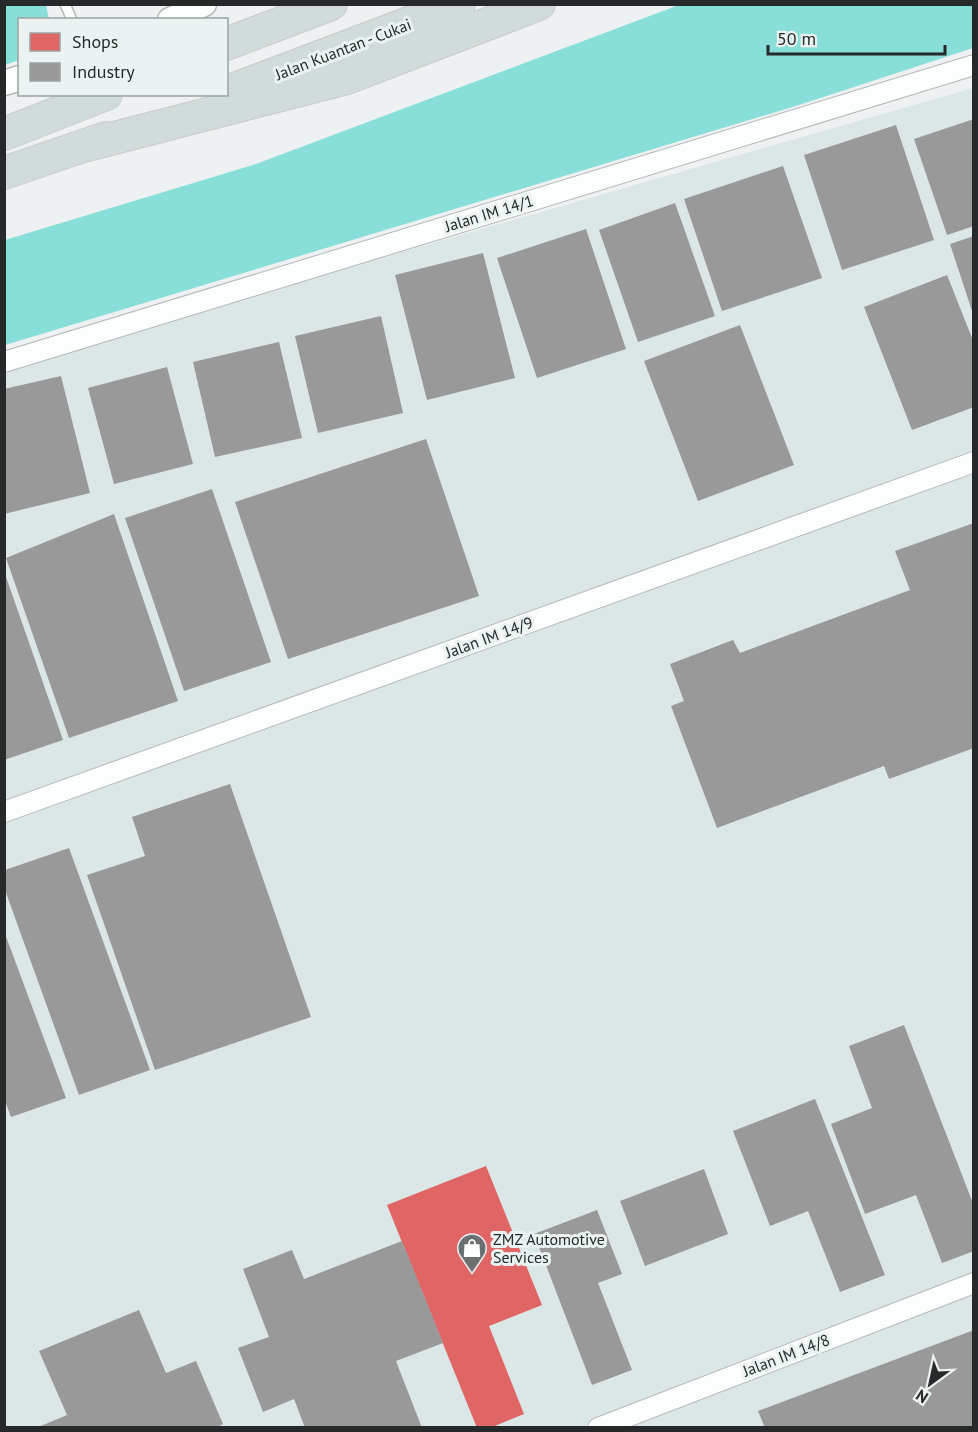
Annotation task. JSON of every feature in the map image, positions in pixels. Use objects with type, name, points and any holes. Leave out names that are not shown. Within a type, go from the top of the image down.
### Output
[{"type":"highway","points":[[228,38],[300,4]]},
{"type":"highway","points":[[228,43],[332,4]]},
{"type":"highway","name":"Jalan Kuantan - Cukai","points":[[228,92],[459,4]]},
{"type":"highway","points":[[87,146],[347,78],[539,4]]},
{"type":"highway","points":[[4,134],[101,96]]},
{"type":"highway","points":[[4,173],[87,146],[216,96]]},
{"type":"street","points":[[174,18],[204,4]]},
{"type":"street","name":"Jalan IM 14/1","points":[[4,362],[974,65]]},
{"type":"street","name":"Jalan IM 14/9","points":[[4,812],[974,462]]},
{"type":"street","name":"Jalan IM 14/8","points":[[598,1428],[974,1283]]},
{"type":"lane","points":[[65,4],[71,18]]},
{"type":"shaded area","points":[[4,5],[46,5],[49,18],[18,18],[18,60],[5,65]]},
{"type":"shaded area","points":[[679,5],[973,5],[973,48],[799,105],[5,345],[5,240],[256,164]]},
{"type":"shaded area","points":[[973,88],[973,1427],[5,1428],[5,366]]},
{"type":"building: Shops","name":"ZMZ Automotive Services","points":[[486,1166],[542,1305],[489,1326],[524,1414],[490,1428],[477,1428],[387,1205]]},
{"type":"building: Industry","points":[[974,119],[974,226],[947,235],[914,139]]},
{"type":"building: Industry","points":[[896,125],[934,240],[842,270],[804,155]]},
{"type":"building: Industry","points":[[783,166],[822,278],[722,311],[684,199]]},
{"type":"building: Industry","points":[[675,203],[715,316],[638,342],[599,230]]},
{"type":"building: Industry","points":[[586,229],[626,349],[537,378],[497,258]]},
{"type":"building: Industry","points":[[974,236],[974,314],[973,314],[950,244]]},
{"type":"building: Industry","points":[[483,253],[515,378],[427,400],[395,275]]},
{"type":"building: Industry","points":[[947,275],[974,343],[974,407],[912,430],[864,307]]},
{"type":"building: Industry","points":[[381,316],[403,413],[318,433],[295,336]]},
{"type":"building: Industry","points":[[740,325],[794,465],[698,501],[644,361]]},
{"type":"building: Industry","points":[[279,342],[302,438],[215,457],[193,362]]},
{"type":"building: Industry","points":[[167,367],[193,464],[114,484],[88,388]]},
{"type":"building: Industry","points":[[61,376],[90,493],[4,514],[4,389]]},
{"type":"building: Industry","points":[[426,439],[479,596],[288,659],[235,502]]},
{"type":"building: Industry","points":[[212,489],[271,662],[184,691],[125,518]]},
{"type":"building: Industry","points":[[114,514],[178,701],[69,738],[6,558]]},
{"type":"building: Industry","points":[[974,523],[974,748],[889,779],[884,766],[717,828],[671,706],[684,701],[670,664],[733,640],[740,653],[910,590],[895,551]]},
{"type":"building: Industry","points":[[4,571],[63,740],[4,760]]},
{"type":"building: Industry","points":[[230,784],[311,1017],[155,1070],[87,875],[145,856],[132,817]]},
{"type":"building: Industry","points":[[69,848],[150,1070],[79,1095],[5,890],[5,870]]},
{"type":"building: Industry","points":[[4,931],[66,1098],[11,1117],[4,1098]]},
{"type":"building: Industry","points":[[904,1025],[974,1206],[974,1251],[942,1263],[916,1195],[865,1214],[831,1124],[872,1108],[849,1046]]},
{"type":"building: Industry","points":[[815,1099],[885,1275],[840,1292],[808,1211],[770,1226],[733,1131]]},
{"type":"building: Industry","points":[[704,1169],[728,1234],[645,1266],[620,1201]]},
{"type":"building: Industry","points":[[597,1210],[622,1274],[598,1283],[632,1370],[592,1385],[534,1234]]},
{"type":"building: Industry","points":[[402,1241],[443,1343],[396,1361],[422,1428],[305,1428],[294,1399],[263,1412],[238,1348],[269,1337],[243,1269],[292,1250],[304,1279]]},
{"type":"building: Industry","points":[[139,1310],[166,1373],[196,1361],[223,1424],[215,1428],[36,1428],[67,1415],[39,1351]]},
{"type":"building: Industry","points":[[974,1330],[974,1428],[765,1428],[758,1411]]},
{"type":"place","name":"ZMZ Automotive Services","points":[[472,1274]]}]
